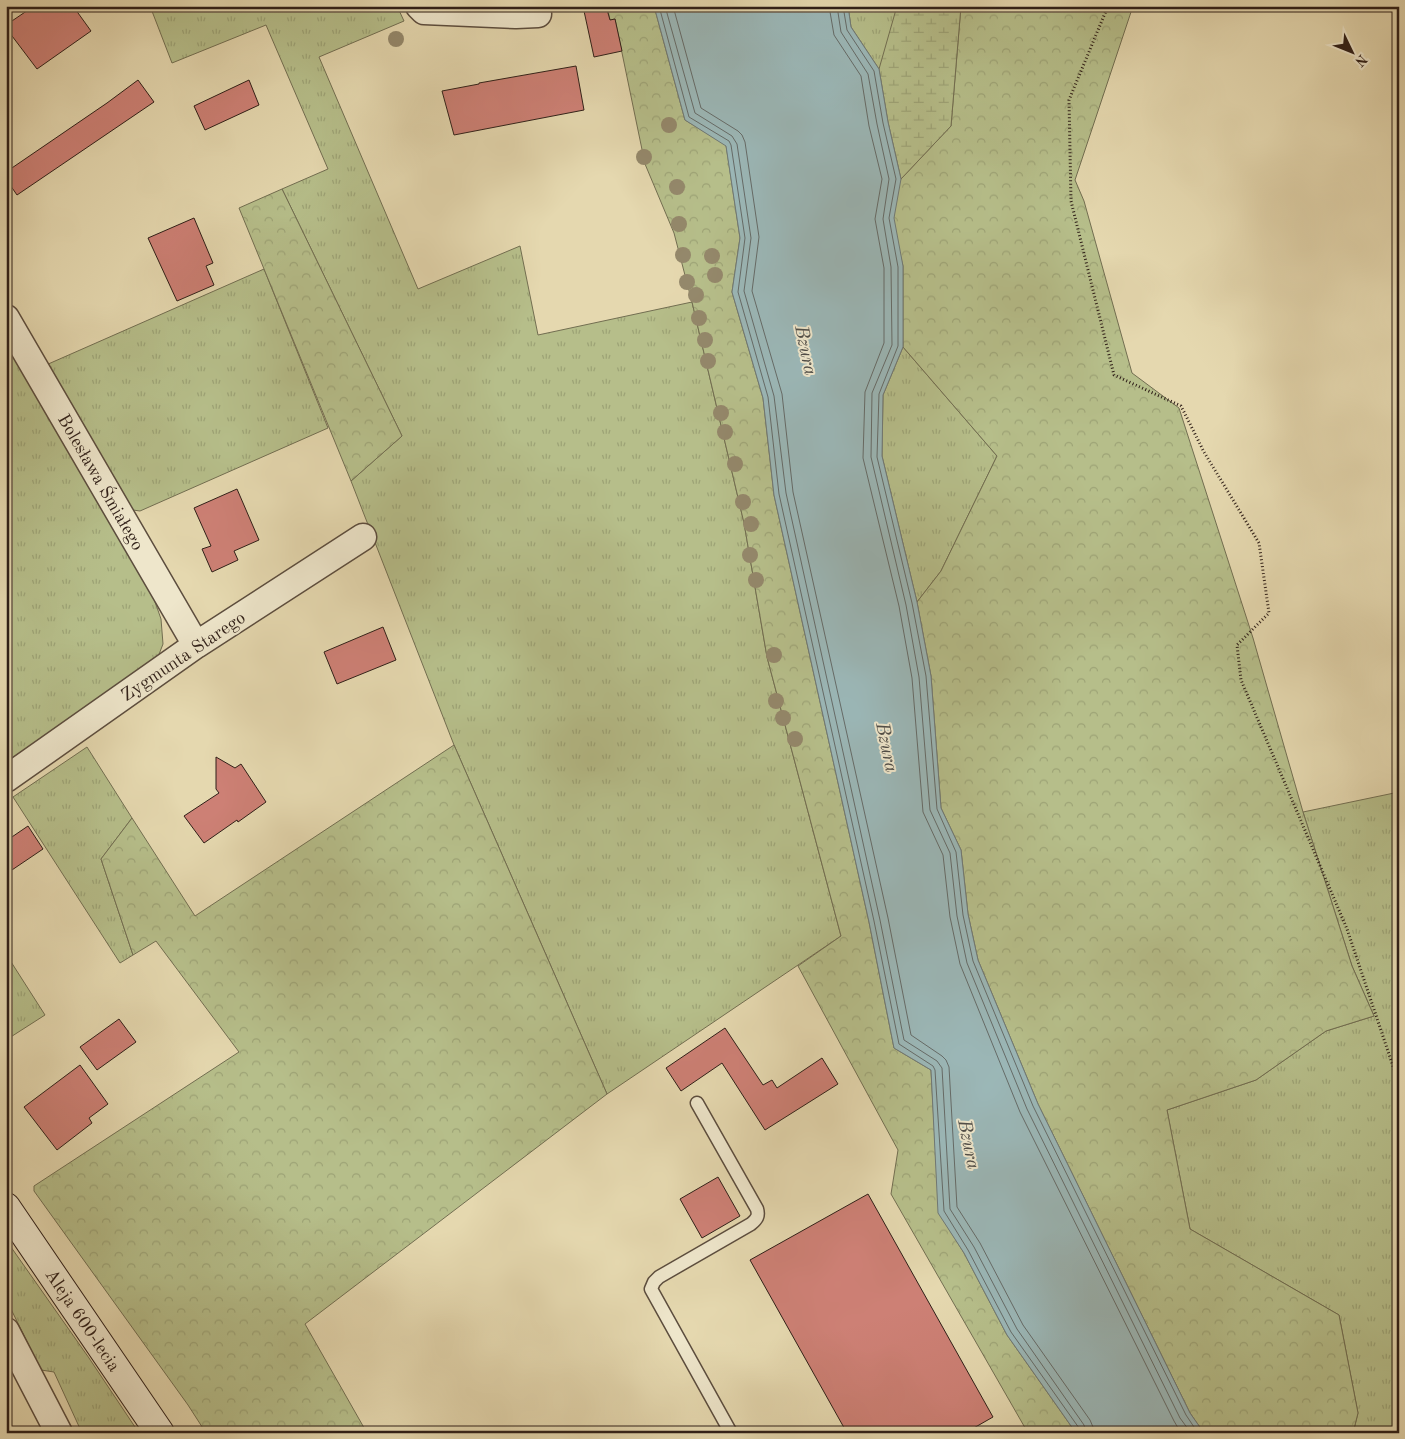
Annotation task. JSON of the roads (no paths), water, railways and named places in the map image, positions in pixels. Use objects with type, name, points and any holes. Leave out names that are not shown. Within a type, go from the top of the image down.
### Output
[{"type":"main road","name":"Aleja 600-lecia","points":[[6,1207],[160,1433]]},
{"type":"street","points":[[419,6],[424,11],[516,15],[538,14]]},
{"type":"street","name":"Bolesława Śmiałego","points":[[6,318],[196,645]]},
{"type":"street","name":"Zygmunta Starego","points":[[6,779],[196,645],[363,537]]},
{"type":"street","points":[[6,1331],[59,1433]]},
{"type":"lane","points":[[697,1103],[759,1215],[751,1224],[659,1278],[654,1282],[651,1289],[731,1433]]},
{"type":"water","name":"Bzura","points":[[654,6],[848,6],[851,27],[879,69],[888,122],[901,179],[894,218],[903,266],[903,347],[883,395],[882,456],[917,602],[931,676],[941,808],[961,850],[968,914],[978,960],[1038,1104],[1190,1413],[1204,1433],[1076,1433],[1007,1335],[964,1253],[938,1213],[931,1070],[894,1048],[869,922],[774,495],[763,398],[732,292],[740,238],[726,146],[685,120]]}]
